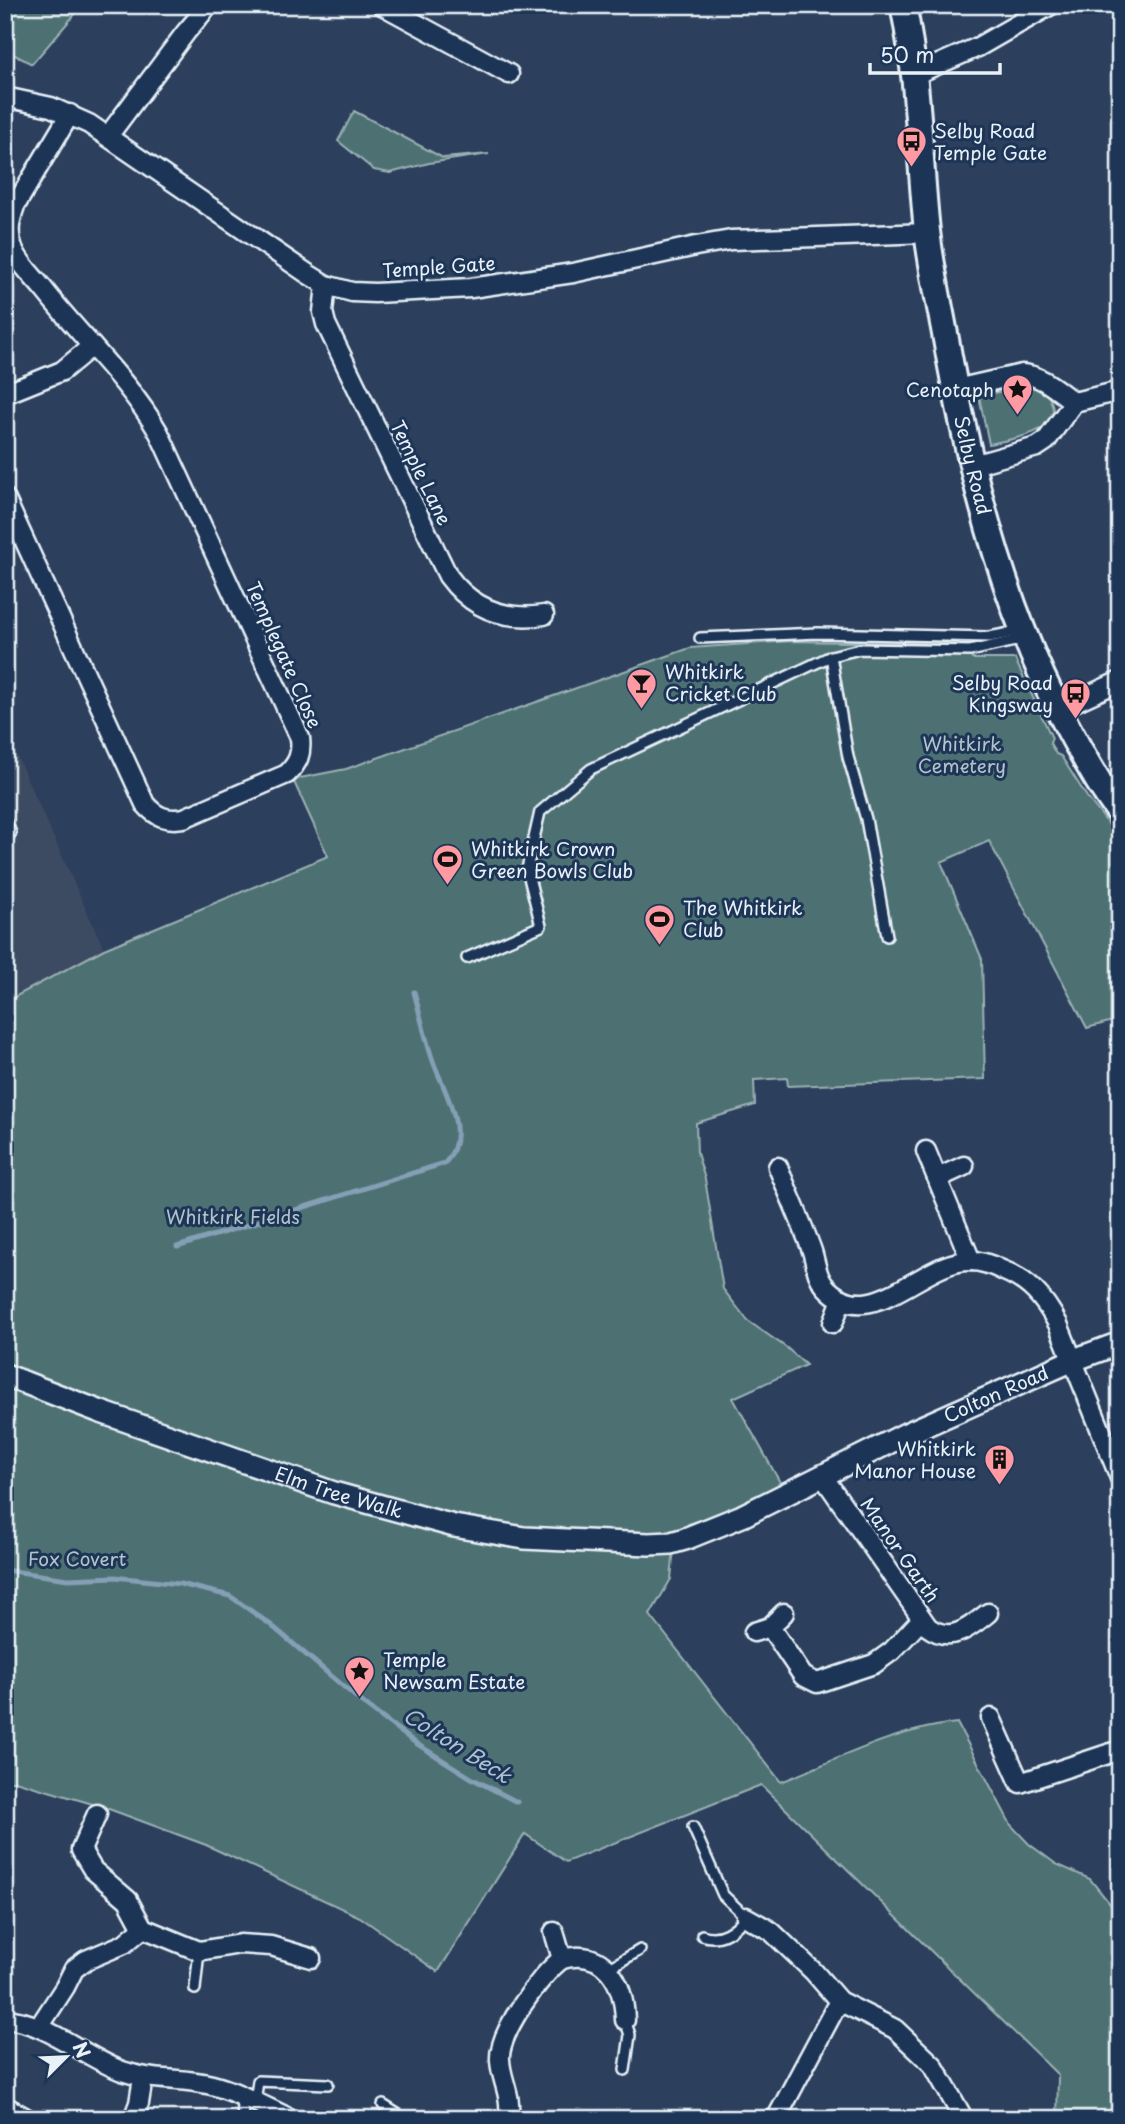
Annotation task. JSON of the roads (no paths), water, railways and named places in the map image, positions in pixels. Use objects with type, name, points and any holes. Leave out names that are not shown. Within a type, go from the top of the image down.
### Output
[{"type":"main road","name":"Selby Road","points":[[903,5],[914,75],[928,233],[956,389],[991,539],[1024,635],[1057,710],[1104,793],[1120,813]]},
{"type":"street","points":[[108,136],[209,5]]},
{"type":"street","points":[[382,5],[509,74]]},
{"type":"street","points":[[914,75],[978,47],[1051,5]]},
{"type":"street","name":"Temple Gate","points":[[5,97],[70,114],[108,136],[326,285],[352,292],[471,288],[573,273],[732,240],[928,233]]},
{"type":"street","name":"Templegate Close","points":[[5,498],[145,804],[152,813],[173,820],[184,818],[287,774],[294,767],[301,748],[300,738],[159,433],[145,410],[17,257],[9,232],[15,206],[70,114]]},
{"type":"street","name":"Temple Lane","points":[[326,285],[326,324],[447,576],[465,596],[488,611],[514,617],[544,615]]},
{"type":"street","points":[[5,394],[52,376],[92,346]]},
{"type":"street","points":[[956,389],[1031,374],[1074,402]]},
{"type":"street","points":[[972,465],[1038,446],[1046,441],[1074,402],[1120,391]]},
{"type":"street","points":[[1057,710],[1120,681]]},
{"type":"street","points":[[926,1151],[971,1261]]},
{"type":"street","points":[[938,1178],[964,1166]]},
{"type":"street","points":[[778,1167],[813,1254],[817,1271],[826,1288],[842,1299],[863,1303],[885,1298],[943,1267],[971,1261],[989,1264],[1012,1273],[1036,1289],[1058,1324],[1071,1360],[1115,1457],[1120,1478]]},
{"type":"street","points":[[833,1323],[842,1299]]},
{"type":"street","name":"Colton Road","points":[[685,1539],[743,1516],[906,1434],[1071,1360],[1120,1343]]},
{"type":"street","name":"Elm Tree Walk","points":[[5,1375],[101,1412],[334,1493],[454,1526],[524,1538],[591,1542],[649,1544],[685,1539]]},
{"type":"street","name":"Manor Garth","points":[[822,1475],[922,1619],[934,1632],[952,1635],[961,1633],[988,1614]]},
{"type":"street","points":[[784,1613],[762,1630],[803,1676],[817,1683],[874,1664],[892,1651],[922,1619]]},
{"type":"street","points":[[991,1718],[1020,1783],[1120,1750]]},
{"type":"street","points":[[97,1814],[81,1850],[93,1870],[128,1900],[143,1928],[199,1951],[240,1944],[271,1946],[312,1958]]},
{"type":"street","points":[[746,1917],[771,1931],[814,1972],[839,2001],[895,2029],[933,2065],[962,2116],[961,2119]]},
{"type":"street","points":[[39,2027],[74,1969],[86,1960],[124,1944],[143,1928]]},
{"type":"street","points":[[554,1933],[562,1959]]},
{"type":"street","points":[[508,2119],[510,2100],[500,2067],[501,2046],[523,2003],[553,1965],[562,1959],[583,1956],[594,1959],[608,1969],[622,1992],[625,2020]]},
{"type":"street","points":[[776,2119],[839,2001]]},
{"type":"street","points":[[5,2019],[28,2022],[95,2058],[144,2078],[184,2080],[212,2085],[291,2119]]},
{"type":"street","points":[[133,2119],[144,2078]]},
{"type":"street","points":[[5,2106],[28,2119]]},
{"type":"lane","points":[[700,638],[818,633],[989,638],[1024,635]]},
{"type":"lane","points":[[467,958],[541,926],[527,869],[540,812],[591,769],[831,656],[860,649],[970,651],[1024,635]]},
{"type":"lane","points":[[831,656],[848,757],[866,820],[887,936]]},
{"type":"lane","points":[[5,820],[11,833]]},
{"type":"lane","points":[[693,1827],[723,1895],[746,1917],[735,1930],[709,1938],[702,1936]]},
{"type":"lane","points":[[608,1969],[640,1950]]},
{"type":"lane","points":[[195,1989],[199,1951]]},
{"type":"lane","points":[[625,2020],[630,2035],[625,2070]]},
{"type":"lane","points":[[244,2119],[248,2099],[258,2081],[328,2084]]},
{"type":"lane","points":[[383,2105],[405,2119]]},
{"type":"waterway","points":[[177,1247],[445,1163],[453,1152],[456,1126],[449,1099],[430,1052],[414,992]]},
{"type":"waterway","name":"Colton Beck","points":[[5,1570],[68,1579],[115,1577],[180,1584],[230,1596],[271,1625],[369,1708],[417,1744],[473,1779],[517,1802]]},
{"type":"place","name":"Selby Road Temple Gate","points":[[911,169]]},
{"type":"place","name":"Cenotaph","points":[[1017,417]]},
{"type":"place","name":"Whitkirk Cricket Club","points":[[642,710]]},
{"type":"place","name":"Selby Road Kingsway","points":[[1076,721]]},
{"type":"place","name":"Whitkirk Crown Green Bowls Club","points":[[448,887]]},
{"type":"place","name":"The Whitkirk Club","points":[[660,946]]},
{"type":"place","name":"Whitkirk Manor House","points":[[999,1487]]},
{"type":"place","name":"Temple Newsam Estate","points":[[360,1698]]},
{"type":"park label","name":"Whitkirk Cemetery","points":[[962,755]]},
{"type":"park label","name":"Whitkirk Fields","points":[[233,1217]]},
{"type":"park label","name":"Fox Covert","points":[[77,1559]]}]
